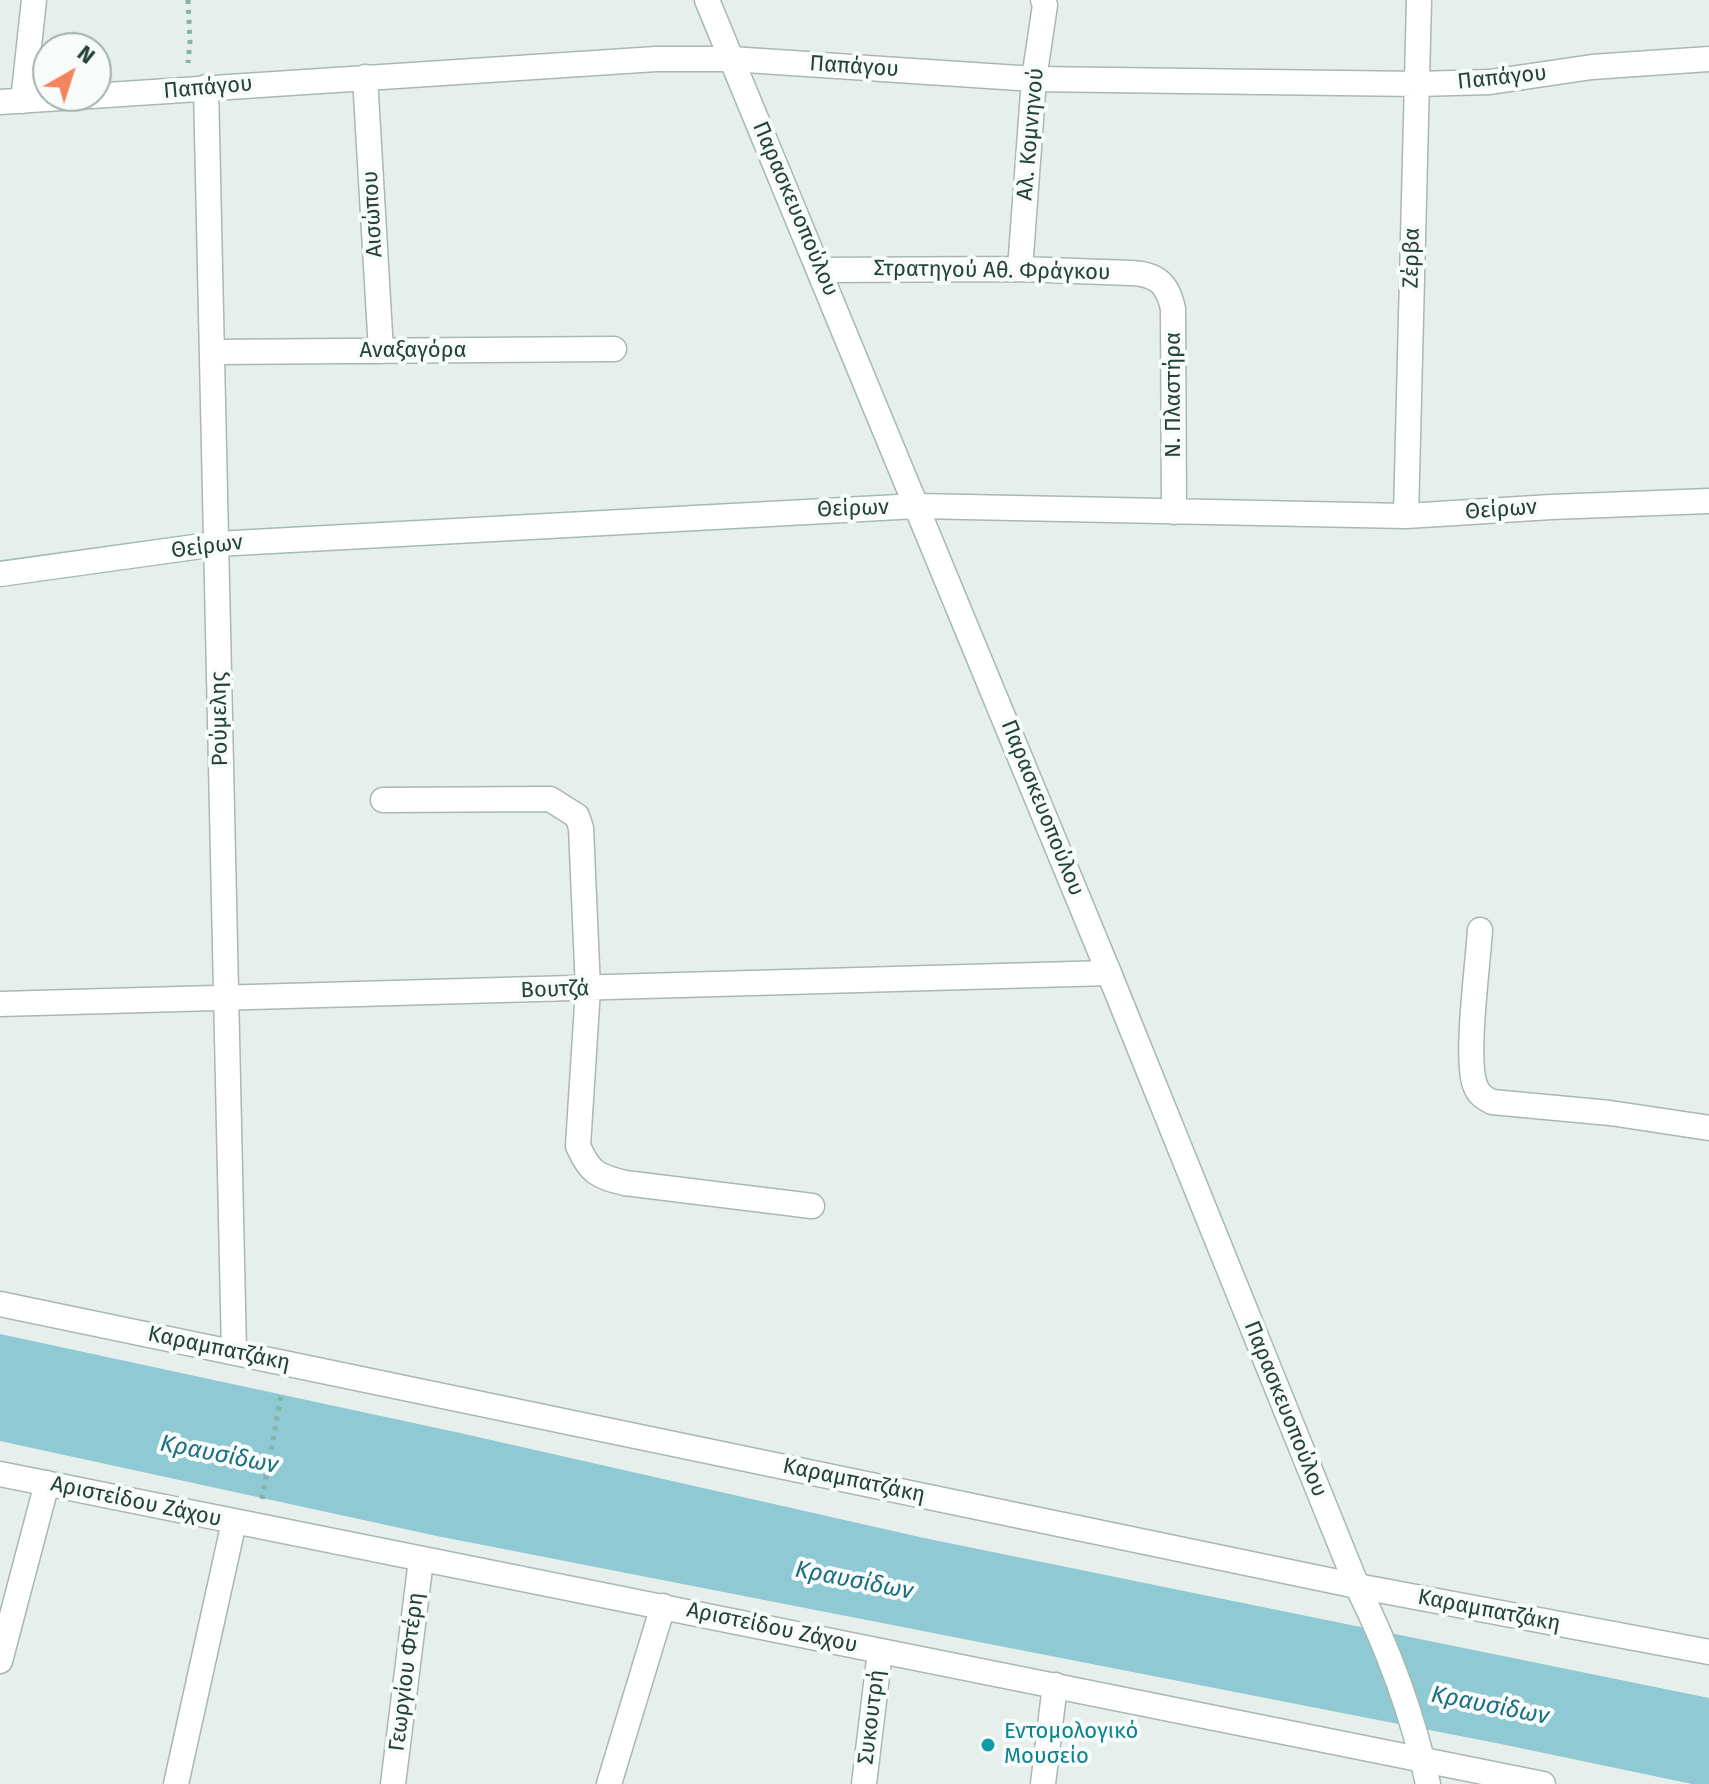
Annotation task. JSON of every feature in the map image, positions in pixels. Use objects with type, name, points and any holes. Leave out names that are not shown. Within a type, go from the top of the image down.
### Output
[{"type":"street","points":[[12,101],[34,0]]},
{"type":"street","name":"Παρασκευοπούλου","points":[[707,0],[821,270],[1357,1586],[1373,1618],[1415,1731],[1426,1773]]},
{"type":"street","name":"Αλ. Κομνηνού","points":[[1020,269],[1034,79],[1045,5],[1043,0]]},
{"type":"street","name":"Ζέρβα","points":[[1406,516],[1419,0]]},
{"type":"street","name":"Παπάγου","points":[[12,101],[656,59],[731,59],[1034,79],[1417,84],[1490,82],[1592,67],[1709,59]]},
{"type":"street","name":"Αισώπου","points":[[365,77],[381,351]]},
{"type":"street","name":"Ρούμελης","points":[[196,88],[212,352],[234,1352]]},
{"type":"street","name":"Στρατηγού Αθ. Φράγκου","points":[[821,270],[1020,269],[1149,273],[1161,281]]},
{"type":"street","name":"Ν. Πλαστήρα","points":[[1161,281],[1170,292],[1173,309],[1174,512]]},
{"type":"street","name":"Αναξαγόρα","points":[[212,352],[614,349]]},
{"type":"street","name":"Θείρων","points":[[0,574],[216,544],[917,506],[1406,516],[1709,501]]},
{"type":"street","points":[[383,800],[550,799],[577,816],[581,828],[588,989],[578,1146],[585,1163],[598,1176],[625,1183],[812,1206]]},
{"type":"street","points":[[1480,930],[1471,1063],[1475,1085],[1482,1096],[1492,1102],[1594,1111],[1709,1128]]},
{"type":"street","name":"Βουτζά","points":[[0,1004],[1109,973]]},
{"type":"street","name":"Καραμπατζάκη","points":[[0,1304],[1357,1586],[1709,1652]]},
{"type":"street","name":"Αριστείδου Ζάχου","points":[[0,1474],[1055,1685],[1426,1773],[1543,1784]]},
{"type":"street","points":[[0,1661],[47,1483]]},
{"type":"street","points":[[176,1784],[234,1522]]},
{"type":"street","name":"Γεωργίου Φτέρη","points":[[393,1784],[421,1560]]},
{"type":"street","points":[[609,1784],[663,1606]]},
{"type":"street","name":"Συκουτρή","points":[[864,1784],[880,1651]]},
{"type":"street","points":[[1043,1784],[1055,1685]]},
{"type":"path","points":[[188,0],[196,88]]},
{"type":"path","points":[[260,1512],[284,1379]]},
{"type":"water","name":"Κραυσίδων","points":[[0,1334],[460,1433],[924,1538],[1709,1698],[1709,1784],[1692,1784],[437,1536],[0,1441]]},
{"type":"place","name":"Εντομολογικό Mουσείο","points":[[988,1745]]}]
